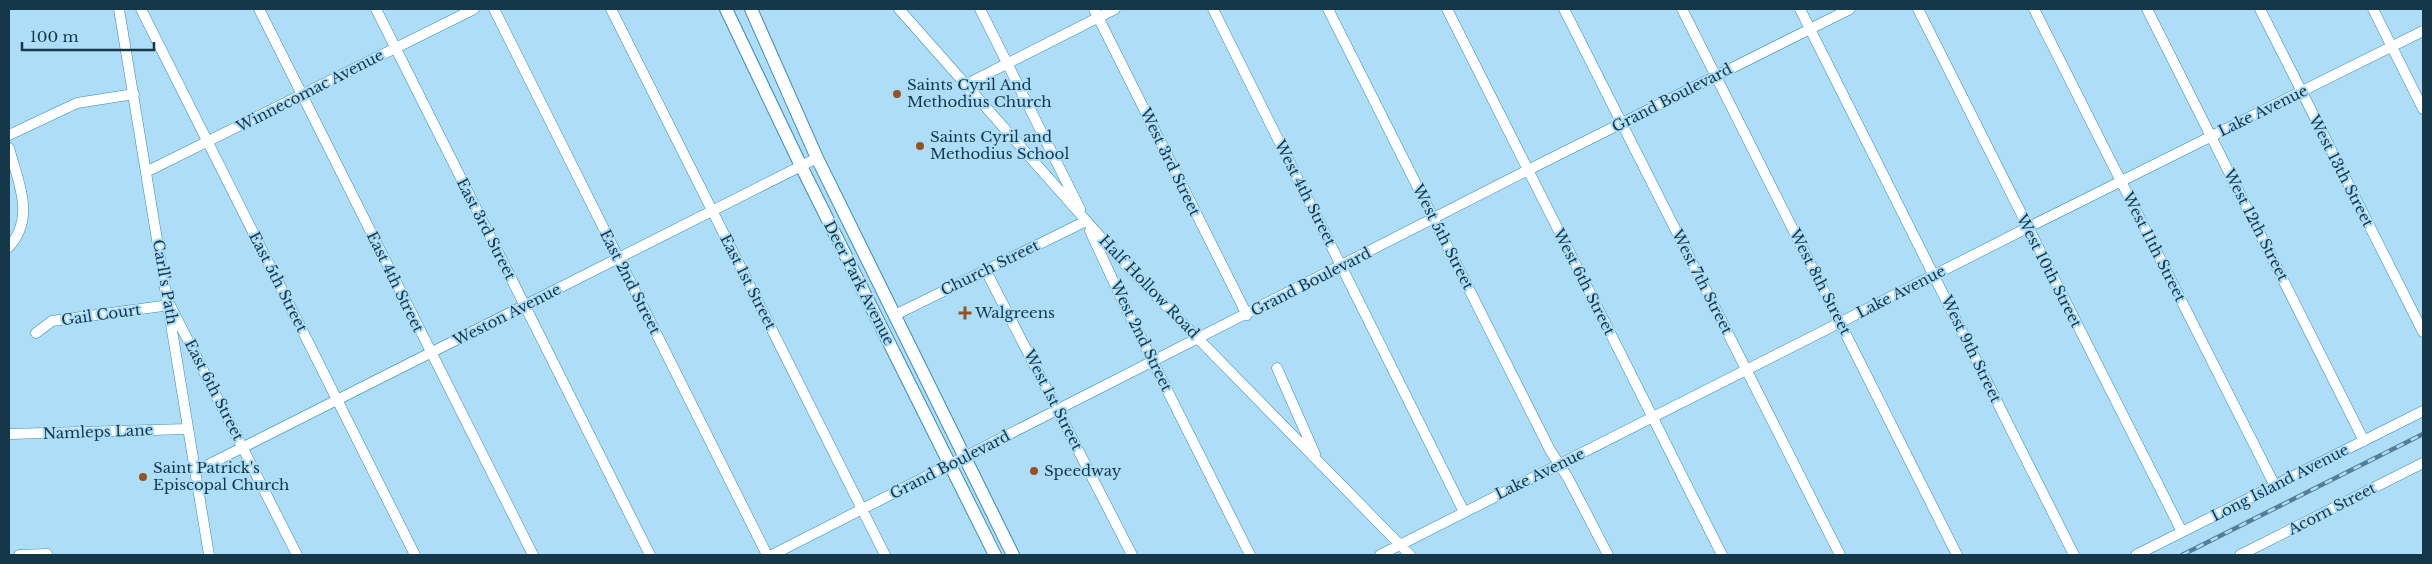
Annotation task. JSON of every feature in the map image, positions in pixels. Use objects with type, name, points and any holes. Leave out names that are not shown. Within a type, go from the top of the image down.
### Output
[{"type":"main road","name":"Deer Park Avenue","points":[[726,9],[801,166],[996,555]]},
{"type":"main road","name":"Deer Park Avenue","points":[[751,9],[818,158],[1013,555]]},
{"type":"street","name":"Carll's Path","points":[[119,9],[170,305],[209,555]]},
{"type":"street","name":"East 5th Street","points":[[141,9],[415,555]]},
{"type":"street","name":"East 4th Street","points":[[259,9],[532,555]]},
{"type":"street","name":"East 3rd Street","points":[[376,9],[650,555]]},
{"type":"street","name":"Winnecomac Avenue","points":[[146,172],[474,9]]},
{"type":"street","name":"East 2nd Street","points":[[494,9],[767,555]]},
{"type":"street","name":"East 1st Street","points":[[611,9],[885,555]]},
{"type":"street","name":"Half Hollow Road","points":[[899,9],[968,84],[1086,221],[1410,555]]},
{"type":"street","name":"West 2nd Street","points":[[980,9],[1250,555]]},
{"type":"street","points":[[968,84],[1008,64],[1096,13],[1116,9]]},
{"type":"street","name":"West 4th Street","points":[[1212,9],[1464,512]]},
{"type":"street","name":"West 5th Street","points":[[1328,9],[1550,450],[1568,478],[1608,555]]},
{"type":"street","name":"West 6th Street","points":[[1447,9],[1722,555]]},
{"type":"street","name":"West 7th Street","points":[[1564,9],[1840,555]]},
{"type":"street","name":"West 8th Street","points":[[1682,9],[1957,555]]},
{"type":"street","name":"West 9th Street","points":[[1800,9],[2074,555]]},
{"type":"street","name":"Grand Boulevard","points":[[772,555],[1059,411],[1528,170],[1850,9]]},
{"type":"street","name":"West 10th Street","points":[[1918,9],[2182,532]]},
{"type":"street","name":"West 11th Street","points":[[2034,9],[2275,486]]},
{"type":"street","name":"West 12th Street","points":[[2147,9],[2364,441]]},
{"type":"street","name":"West 13th Street","points":[[2260,9],[2423,332]]},
{"type":"street","points":[[2372,9],[2423,109]]},
{"type":"street","name":"West 3rd Street","points":[[1096,13],[1247,315]]},
{"type":"street","name":"Lake Avenue","points":[[1380,555],[2423,30]]},
{"type":"street","points":[[9,135],[77,103],[134,94]]},
{"type":"street","points":[[9,148],[22,194],[24,216],[20,233],[9,247]]},
{"type":"street","name":"Weston Avenue","points":[[196,471],[818,158]]},
{"type":"street","name":"Church Street","points":[[894,315],[1086,221]]},
{"type":"street","name":"West 1st Street","points":[[986,271],[1132,555]]},
{"type":"street","name":"Gail Court","points":[[36,333],[52,321],[170,305]]},
{"type":"street","name":"East 6th Street","points":[[170,305],[297,555]]},
{"type":"street","points":[[1277,368],[1319,462]]},
{"type":"street","name":"Long Island Avenue","points":[[2136,555],[2423,411]]},
{"type":"street","name":"Namleps Lane","points":[[9,434],[188,429]]},
{"type":"street","name":"Acorn Street","points":[[2240,555],[2423,464]]},
{"type":"street","points":[[19,555],[47,554]]},
{"type":"railway","points":[[2182,555],[2423,434]]},
{"type":"place","name":"Saints Cyril And Methodius Church","points":[[897,94]]},
{"type":"place","name":"Saints Cyril and Methodius School","points":[[920,146]]},
{"type":"place","name":"Walgreens","points":[[965,313]]},
{"type":"place","name":"Speedway","points":[[1034,471]]},
{"type":"place","name":"Saint Patrick's Episcopal Church","points":[[143,477]]}]
